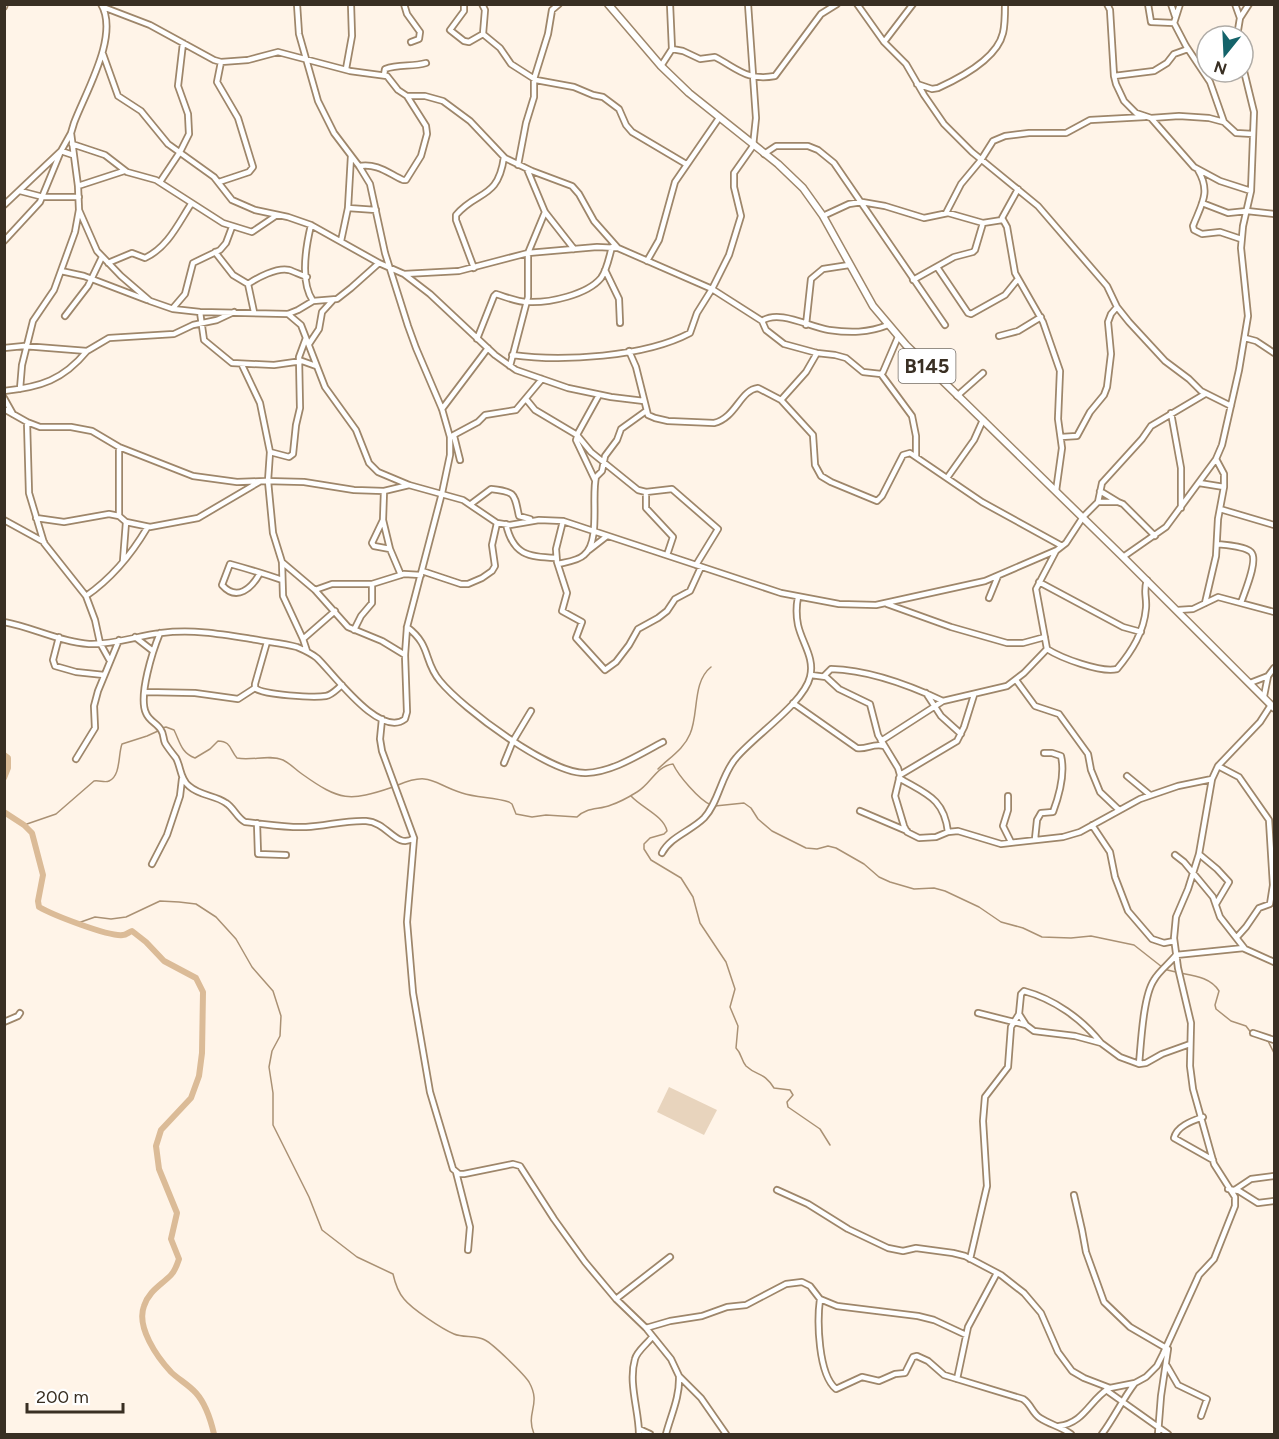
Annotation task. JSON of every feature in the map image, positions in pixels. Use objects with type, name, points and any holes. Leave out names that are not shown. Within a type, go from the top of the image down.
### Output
[{"type":"main road","name":"B145","points":[[608,4],[661,66],[803,188],[823,216],[873,306],[898,337],[1273,706]]},
{"type":"street","points":[[297,4],[299,34],[323,114],[370,184],[390,268],[416,348],[442,409],[460,460]]},
{"type":"street","points":[[346,69],[352,36],[351,4]]},
{"type":"street","points":[[404,4],[407,14],[420,32],[420,39],[411,42]]},
{"type":"street","points":[[464,4],[464,11],[450,30],[464,41],[469,42],[483,34]]},
{"type":"street","points":[[482,4],[485,10],[483,34]]},
{"type":"street","points":[[519,165],[533,100],[534,79],[548,34],[552,10],[559,4]]},
{"type":"street","points":[[613,10],[619,4]]},
{"type":"street","points":[[661,66],[672,49],[670,4]]},
{"type":"street","points":[[512,356],[569,359],[657,347],[690,333],[697,313],[729,255],[741,216],[734,187],[734,173],[753,146],[756,118],[748,4]]},
{"type":"street","points":[[672,49],[683,51],[700,59],[716,57],[730,67],[753,77],[772,76],[777,74],[821,14],[837,4]]},
{"type":"street","points":[[857,4],[884,42],[906,64],[944,124],[981,160],[1038,206],[1107,286],[1117,307],[1129,322],[1165,361],[1205,394],[1232,406]]},
{"type":"street","points":[[884,42],[913,4]]},
{"type":"street","points":[[918,84],[932,89],[938,88],[967,73],[982,62],[1003,34],[1005,4]]},
{"type":"street","points":[[1148,4],[1151,22],[1174,23]]},
{"type":"street","points":[[1171,4],[1175,16]]},
{"type":"street","points":[[1180,4],[1174,23],[1210,82],[1224,122]]},
{"type":"street","points":[[1235,4],[1240,18]]},
{"type":"street","points":[[1239,24],[1249,4]]},
{"type":"street","points":[[4,240],[43,197],[61,151],[71,133],[79,108],[103,54],[105,34],[102,6],[150,25],[205,56],[221,62],[248,60],[278,52],[346,69],[384,75],[390,77],[401,94],[425,96],[443,101],[467,117],[504,157],[527,169],[572,186],[594,221],[615,248]]},
{"type":"street","points":[[1109,6],[1114,76],[1124,102],[1136,113],[1149,117],[1188,162],[1220,181],[1251,191]]},
{"type":"street","points":[[483,34],[500,48],[511,64],[534,79],[578,88],[603,97],[619,109],[632,132],[686,164]]},
{"type":"street","points":[[160,182],[186,143],[190,125],[178,86],[183,43]]},
{"type":"street","points":[[1114,76],[1154,71],[1167,63],[1174,54],[1188,49]]},
{"type":"street","points":[[103,54],[118,96],[141,111],[161,139],[206,170],[219,182],[231,200],[247,208],[311,225],[379,263],[404,274],[442,304],[477,339],[519,372],[599,395],[644,401]]},
{"type":"street","points":[[219,182],[249,172],[253,166],[238,118],[218,82],[221,62]]},
{"type":"street","points":[[384,75],[385,69],[399,64],[414,66],[426,63]]},
{"type":"street","points":[[1124,557],[1166,527],[1216,459],[1222,445],[1232,406],[1248,316],[1241,239],[1251,191],[1253,104],[1248,84]]},
{"type":"street","points":[[359,166],[370,165],[382,168],[403,180],[409,178],[421,156],[427,130],[426,124],[407,96]]},
{"type":"street","points":[[946,213],[960,184],[981,160],[993,141],[1005,136],[1037,133],[1066,134],[1090,120],[1179,116],[1209,118],[1224,122],[1236,133],[1253,134]]},
{"type":"street","points":[[647,261],[659,240],[675,182],[719,118]]},
{"type":"street","points":[[20,389],[22,365],[33,321],[54,290],[75,232],[79,197],[71,133]]},
{"type":"street","points":[[72,144],[105,155],[115,161],[124,171],[160,182],[191,204],[232,227],[252,232],[277,215]]},
{"type":"street","points":[[764,154],[776,146],[813,147],[834,163],[945,325]]},
{"type":"street","points":[[61,151],[73,155]]},
{"type":"street","points":[[4,205],[61,151]]},
{"type":"street","points":[[341,240],[348,208],[351,156]]},
{"type":"street","points":[[474,268],[456,215],[495,184],[502,170],[504,157]]},
{"type":"street","points":[[1197,168],[1206,188],[1193,226],[1194,230],[1202,234],[1220,232],[1241,239]]},
{"type":"street","points":[[527,169],[545,212],[574,249]]},
{"type":"street","points":[[78,186],[124,171]]},
{"type":"street","points":[[1018,189],[1002,216],[1002,220],[1007,227],[1014,271],[1041,317],[1060,371],[1058,419],[1062,448],[1056,491]]},
{"type":"street","points":[[20,191],[43,197],[79,197]]},
{"type":"street","points":[[823,216],[849,204],[862,202],[885,206],[924,218],[946,213],[983,223],[1002,220]]},
{"type":"street","points":[[1202,203],[1228,213],[1247,211],[1275,214]]},
{"type":"street","points":[[108,263],[132,253],[145,258],[157,250],[169,238],[191,204]]},
{"type":"street","points":[[348,208],[376,210]]},
{"type":"street","points":[[78,210],[102,257],[150,301]]},
{"type":"street","points":[[510,366],[527,302],[528,253],[545,212]]},
{"type":"street","points":[[913,280],[954,257],[975,250],[983,223]]},
{"type":"street","points":[[311,225],[305,249],[309,294],[313,301]]},
{"type":"street","points":[[173,309],[187,289],[193,263],[224,247],[232,227]]},
{"type":"street","points":[[75,232],[89,231]]},
{"type":"street","points":[[404,274],[444,273],[474,268],[528,253],[615,248],[712,289],[762,321],[764,327],[777,340],[800,350],[846,358],[863,372],[881,374],[912,416],[916,436],[916,456]]},
{"type":"street","points":[[477,339],[496,294],[527,302],[574,294],[596,283],[615,248]]},
{"type":"street","points":[[215,252],[233,275],[248,285],[254,312]]},
{"type":"street","points":[[65,316],[92,279],[102,257]]},
{"type":"street","points":[[61,271],[92,279],[173,309],[200,312],[236,311],[288,314],[313,301],[333,300],[344,295],[379,263]]},
{"type":"street","points":[[806,325],[811,279],[823,270],[849,265]]},
{"type":"street","points":[[937,267],[953,293],[971,314],[1005,295],[1018,279]]},
{"type":"street","points":[[248,285],[283,270],[307,278]]},
{"type":"street","points":[[605,270],[619,299],[620,323]]},
{"type":"street","points":[[270,452],[289,457],[293,454],[300,408],[298,379],[300,354],[319,329],[322,312],[333,300]]},
{"type":"street","points":[[1061,437],[1077,436],[1090,412],[1104,395],[1111,354],[1108,322],[1117,307]]},
{"type":"street","points":[[4,391],[54,380],[72,369],[87,351],[109,338],[174,334],[217,320],[236,311]]},
{"type":"street","points":[[200,312],[202,334],[207,344],[232,363],[274,365],[305,361],[316,366]]},
{"type":"street","points":[[288,314],[301,325],[325,387],[356,430],[369,463],[382,475],[471,504],[497,522],[508,525],[533,520],[563,521],[798,597],[855,605],[886,604],[975,584],[1056,550],[1062,546],[1083,517],[1098,502],[1102,483],[1151,426],[1205,394]]},
{"type":"street","points":[[762,321],[768,317],[777,316],[806,325],[850,333],[873,331],[888,325]]},
{"type":"street","points":[[999,336],[1017,331],[1041,317]]},
{"type":"street","points":[[881,374],[898,337]]},
{"type":"street","points":[[1245,338],[1256,341],[1275,353]]},
{"type":"street","points":[[4,348],[28,347],[87,351]]},
{"type":"street","points":[[442,409],[488,348]]},
{"type":"street","points":[[629,351],[636,367],[646,411],[651,417],[714,423],[730,416],[750,390],[754,388],[767,392],[781,400],[813,435],[815,465],[821,476],[831,482],[876,501],[882,496],[903,455],[908,452],[982,502],[1062,546]]},
{"type":"street","points":[[781,400],[802,379],[817,353]]},
{"type":"street","points":[[242,365],[260,403],[270,452],[268,481],[273,533],[282,562],[282,596],[307,651]]},
{"type":"street","points":[[957,396],[983,373]]},
{"type":"street","points":[[452,437],[478,422],[485,415],[516,410],[542,379]]},
{"type":"street","points":[[587,552],[594,531],[595,480],[578,446],[577,435],[599,395]]},
{"type":"street","points":[[4,398],[14,414]]},
{"type":"street","points":[[526,399],[535,410],[577,435],[586,447],[638,490],[646,492],[672,489],[718,529],[699,566],[690,591],[675,599],[667,611],[658,618],[638,628],[616,662],[605,670],[576,638],[582,622],[562,611],[567,593],[557,561],[556,549],[563,521]]},
{"type":"street","points":[[4,409],[27,422],[48,429],[71,427],[92,431],[119,447],[193,476],[237,482],[304,482],[354,490],[384,491],[409,485]]},
{"type":"street","points":[[595,480],[602,471],[605,456],[617,440],[621,429],[646,411]]},
{"type":"street","points":[[1171,413],[1181,468],[1181,508]]},
{"type":"street","points":[[947,478],[974,440],[983,420]]},
{"type":"street","points":[[27,422],[28,478],[32,505],[44,543],[86,596],[100,643],[110,661]]},
{"type":"street","points":[[4,621],[77,642],[100,643],[160,633],[196,630],[287,645],[307,651],[318,660],[366,710],[382,719],[403,721],[406,716],[407,627],[442,493],[452,437]]},
{"type":"street","points":[[119,447],[119,516]]},
{"type":"street","points":[[1205,603],[1213,575],[1224,487],[1224,474],[1216,459]]},
{"type":"street","points":[[36,518],[64,522],[109,514],[147,528],[198,518],[262,481]]},
{"type":"street","points":[[1199,483],[1224,487]]},
{"type":"street","points":[[471,504],[491,489],[512,494],[516,498],[519,516]]},
{"type":"street","points":[[1100,490],[1127,507],[1155,536]]},
{"type":"street","points":[[384,491],[383,520],[390,549],[401,575]]},
{"type":"street","points":[[646,492],[646,507],[673,537],[667,555]]},
{"type":"street","points":[[1098,502],[1118,502]]},
{"type":"street","points":[[1220,509],[1275,525]]},
{"type":"street","points":[[519,516],[533,520]]},
{"type":"street","points":[[508,525],[519,516]]},
{"type":"street","points":[[383,520],[372,543],[374,546],[390,549]]},
{"type":"street","points":[[4,529],[6,521],[44,543]]},
{"type":"street","points":[[123,563],[126,522]]},
{"type":"street","points":[[315,590],[332,584],[372,584],[401,575],[421,573],[468,584],[482,578],[495,566],[492,545],[497,522]]},
{"type":"street","points":[[508,525],[512,543],[517,550],[557,561],[583,556],[607,536]]},
{"type":"street","points":[[86,596],[123,563],[147,528]]},
{"type":"street","points":[[1217,544],[1248,550],[1254,558],[1250,577],[1240,603]]},
{"type":"street","points":[[1047,649],[1036,589],[1056,550]]},
{"type":"street","points":[[282,562],[315,590],[348,627],[370,635],[405,655]]},
{"type":"street","points":[[260,573],[246,591],[233,592],[222,585],[231,564],[260,573],[282,580]]},
{"type":"street","points":[[989,598],[998,576]]},
{"type":"street","points":[[1047,649],[1065,658],[1115,670],[1123,663],[1142,632],[1146,605],[1144,592],[1147,580]]},
{"type":"street","points":[[1039,582],[1123,627],[1142,632]]},
{"type":"street","points":[[354,630],[361,616],[372,603],[372,584]]},
{"type":"street","points":[[662,853],[669,843],[702,820],[736,758],[803,692],[811,675],[810,657],[797,620],[798,597]]},
{"type":"street","points":[[1178,610],[1193,609],[1218,597],[1275,612]]},
{"type":"street","points":[[886,604],[951,627],[1007,643],[1023,643],[1045,637]]},
{"type":"street","points":[[1186,619],[1193,609]]},
{"type":"street","points":[[303,639],[335,611]]},
{"type":"street","points":[[407,627],[422,639],[439,681],[465,707],[531,754],[582,773],[610,768],[663,742]]},
{"type":"street","points":[[152,864],[167,835],[180,796],[182,779],[177,759],[165,742],[163,732],[147,716],[144,704],[153,651],[160,633]]},
{"type":"street","points":[[59,637],[53,660],[55,666],[76,672],[104,675]]},
{"type":"street","points":[[135,637],[153,651]]},
{"type":"street","points":[[76,759],[94,728],[94,706],[119,640]]},
{"type":"street","points":[[145,692],[195,693],[238,699],[255,688],[267,642]]},
{"type":"street","points":[[793,703],[861,749],[883,743],[944,702],[1002,688],[1016,680],[1047,649]]},
{"type":"street","points":[[1250,683],[1268,676],[1275,668]]},
{"type":"street","points":[[824,676],[828,670],[836,669],[881,677],[944,702]]},
{"type":"street","points":[[811,675],[824,676],[838,690],[868,702],[873,711],[878,735],[894,758],[900,776],[895,796],[907,832]]},
{"type":"street","points":[[1264,696],[1268,676]]},
{"type":"street","points":[[1016,680],[1035,706],[1059,714],[1088,754],[1091,770],[1100,792],[1119,810]]},
{"type":"street","points":[[255,688],[262,693],[326,696],[342,685]]},
{"type":"street","points":[[926,693],[944,719],[961,734]]},
{"type":"street","points":[[900,776],[954,744],[961,734],[974,694]]},
{"type":"street","points":[[1059,1425],[1078,1419],[1098,1396],[1108,1389],[1135,1383],[1146,1377],[1157,1366],[1167,1349],[1199,1275],[1214,1259],[1234,1210],[1235,1197],[1228,1189],[1213,1160],[1192,1078],[1190,1014],[1180,982],[1174,941],[1176,917],[1194,873],[1199,854],[1212,779],[1218,766],[1273,706]]},
{"type":"street","points":[[504,763],[513,741],[531,711]]},
{"type":"street","points":[[382,719],[380,739],[382,751],[414,838],[407,922],[413,993],[430,1092],[456,1172],[470,1227],[468,1250]]},
{"type":"street","points":[[876,744],[878,735]]},
{"type":"street","points":[[1035,839],[1037,820],[1041,813],[1053,812],[1058,800],[1062,771],[1061,756],[1044,753]]},
{"type":"street","points":[[1218,766],[1239,777],[1270,823],[1273,885],[1270,904],[1259,908],[1237,937]]},
{"type":"street","points":[[900,776],[941,806],[948,832]]},
{"type":"street","points":[[1127,776],[1150,795]]},
{"type":"street","points":[[182,779],[191,788],[224,801],[242,820],[303,827],[370,821],[382,826],[402,842],[408,842],[414,838]]},
{"type":"street","points":[[860,811],[919,838],[936,837],[948,832],[966,833],[997,843],[1011,842],[1076,834],[1150,795],[1212,779]]},
{"type":"street","points":[[1008,795],[1008,810],[1003,826],[1011,842]]},
{"type":"street","points":[[257,823],[258,854],[286,855]]},
{"type":"street","points":[[1092,825],[1110,852],[1115,877],[1128,911],[1152,939],[1164,943],[1174,941]]},
{"type":"street","points":[[1199,854],[1228,882],[1216,904]]},
{"type":"street","points":[[1175,855],[1214,897],[1220,917],[1244,948]]},
{"type":"street","points":[[1139,1064],[1149,991],[1153,981],[1176,955],[1244,948],[1275,962]]},
{"type":"street","points":[[970,1259],[987,1186],[983,1121],[985,1097],[1008,1067],[1011,1027],[1019,1014],[1021,992],[1036,994],[1087,1026],[1101,1042],[1120,1057],[1139,1064],[1190,1044]]},
{"type":"street","points":[[4,1023],[20,1013]]},
{"type":"street","points":[[978,1013],[1026,1024]]},
{"type":"street","points":[[1019,1014],[1034,1031],[1101,1042]]},
{"type":"street","points":[[1252,1033],[1275,1040]]},
{"type":"street","points":[[1203,1118],[1180,1128],[1174,1136],[1175,1139],[1213,1160]]},
{"type":"street","points":[[456,1172],[464,1174],[513,1164],[520,1166],[585,1262],[616,1299],[646,1328],[671,1359],[679,1376],[697,1393],[726,1434]]},
{"type":"street","points":[[1236,1189],[1251,1179],[1275,1176]]},
{"type":"street","points":[[1228,1189],[1236,1189],[1258,1203],[1275,1202]]},
{"type":"street","points":[[777,1190],[808,1204],[848,1229],[888,1248],[898,1251],[916,1248],[953,1253],[970,1259],[997,1274],[1024,1293],[1041,1313],[1056,1350],[1072,1371],[1108,1389],[1121,1401],[1168,1434]]},
{"type":"street","points":[[1074,1195],[1086,1252],[1104,1302],[1130,1328],[1167,1349]]},
{"type":"street","points":[[616,1299],[670,1257]]},
{"type":"street","points":[[957,1378],[971,1321],[997,1274]]},
{"type":"street","points":[[646,1328],[753,1302],[793,1282],[806,1283],[820,1299],[837,1306],[851,1310],[918,1316],[934,1320],[966,1335]]},
{"type":"street","points":[[820,1299],[817,1321],[826,1375],[834,1388],[838,1389],[862,1377],[879,1381],[905,1373],[915,1356],[928,1361],[944,1375],[1023,1399],[1029,1403],[1039,1418],[1059,1425],[1071,1434]]},
{"type":"street","points":[[650,1434],[639,1432],[633,1383],[634,1361],[652,1337]]},
{"type":"street","points":[[1158,1434],[1167,1349]]},
{"type":"street","points":[[1166,1365],[1178,1385],[1206,1399],[1200,1416]]},
{"type":"street","points":[[666,1434],[678,1399],[679,1376]]},
{"type":"street","points":[[1102,1434],[1112,1421],[1121,1401],[1135,1383]]},
{"type":"shaded area","points":[[669,1087],[717,1110],[704,1135],[657,1112]]},
{"type":"waterway","points":[[658,769],[680,749],[690,734],[698,690],[705,673],[711,667]]},
{"type":"waterway","points":[[162,728],[174,730],[184,750],[195,758],[218,741],[222,741],[228,744],[237,758],[278,758],[326,790],[336,794],[355,797],[393,787]]},
{"type":"waterway","points":[[24,825],[56,814],[94,781],[107,782],[113,778],[116,775],[122,744],[158,731]]},
{"type":"waterway","points":[[4,755],[8,758],[8,768],[4,778]]},
{"type":"waterway","points":[[398,785],[418,779],[431,780],[468,795],[509,802],[516,814],[532,817],[546,815],[577,817],[593,809],[607,807],[628,798],[642,789],[662,768],[673,764],[689,787],[711,805]]},
{"type":"waterway","points":[[631,796],[657,816],[667,831],[650,838],[644,844],[644,849],[651,860],[681,878],[693,897],[700,923],[726,962],[735,989],[730,1007],[738,1026],[736,1048],[744,1064],[767,1079],[774,1088],[790,1090],[793,1095],[787,1102],[788,1107],[820,1129],[830,1145]]},
{"type":"waterway","points":[[715,806],[744,803],[772,831],[806,848],[817,849],[828,846],[836,848],[890,882],[914,889],[934,888],[945,891],[979,907],[1001,922],[1023,928],[1042,937],[1091,936],[1134,945],[1162,967]]},
{"type":"waterway","points":[[4,812],[32,833],[43,875],[39,907],[106,933],[125,935],[132,931],[164,961],[196,978],[203,992],[202,1053],[199,1076],[191,1098],[161,1130],[156,1146],[159,1169],[177,1213],[171,1239],[179,1259],[172,1273],[149,1296],[142,1314],[145,1332],[154,1350],[171,1372],[199,1397],[214,1434]]},
{"type":"waterway","points":[[78,923],[95,917],[111,919],[126,917],[160,901],[179,902],[196,904],[216,917],[236,939],[252,967],[273,991],[281,1016],[280,1036],[272,1051],[269,1067],[273,1093],[273,1125],[309,1197],[322,1230],[357,1257],[393,1274],[397,1287],[408,1303],[442,1328],[461,1336],[485,1340],[495,1347],[526,1378],[533,1390],[534,1403],[531,1420],[534,1434]]},
{"type":"waterway","points":[[1165,969],[1202,978],[1214,985],[1219,991],[1216,1009],[1231,1021],[1246,1026],[1252,1034]]},
{"type":"waterway","points":[[1256,1036],[1268,1041],[1274,1053]]}]
